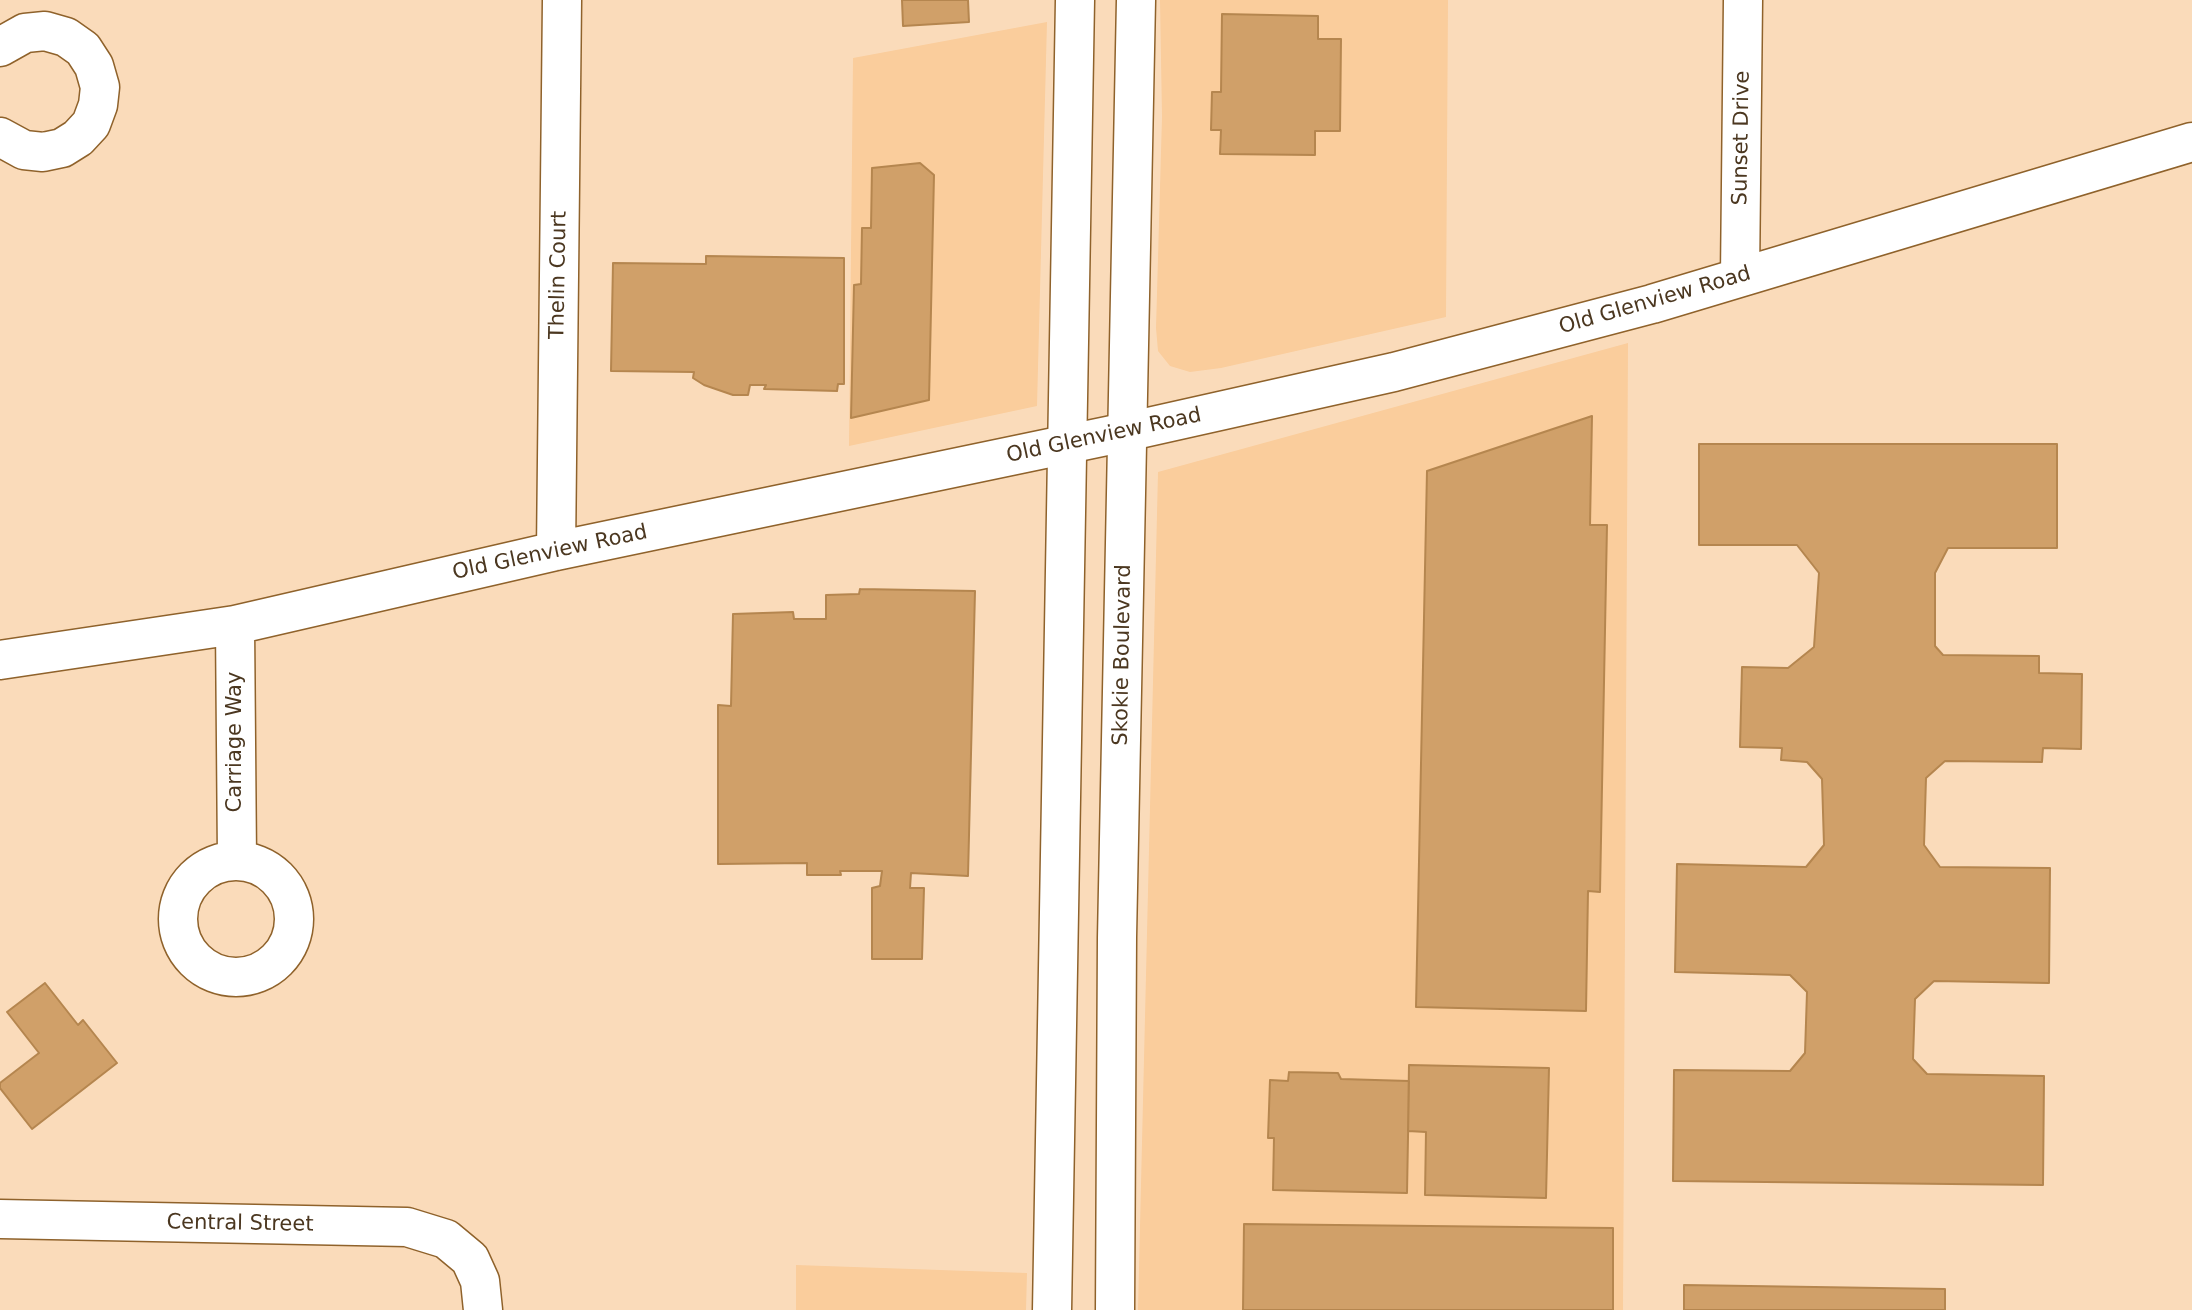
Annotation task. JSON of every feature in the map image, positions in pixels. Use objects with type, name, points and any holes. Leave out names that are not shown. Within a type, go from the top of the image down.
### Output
[{"type":"street","name":"Thelin Court","points":[[556,551],[562,0]]},
{"type":"street","points":[[1052,1310],[1075,0]]},
{"type":"street","name":"Skokie Boulevard","points":[[1115,1310],[1116,1033],[1126,432],[1134,245],[1136,0]]},
{"type":"street","name":"Sunset Drive","points":[[1740,276],[1743,0]]},
{"type":"street","points":[[0,47],[25,33],[46,31],[66,37],[83,49],[94,66],[100,87],[98,105],[91,124],[78,138],[62,148],[43,152],[24,150],[0,137]]},
{"type":"street","name":"Old Glenview Road","points":[[0,660],[235,625],[556,551],[1126,432],[1394,372],[1652,304],[2192,142]]},
{"type":"street","name":"Carriage Way","points":[[235,625],[237,860]]},
{"type":"street","name":"Central Street","points":[[0,1219],[407,1227],[446,1238],[471,1259],[480,1281],[483,1310]]},
{"type":"shaded area","points":[[1160,0],[1448,0],[1446,317],[1221,368],[1190,372],[1170,366],[1158,351],[1156,328],[1162,117]]},
{"type":"shaded area","points":[[1047,22],[1037,406],[849,446],[853,58]]},
{"type":"shaded area","points":[[1628,343],[1623,1310],[1138,1310],[1158,472]]},
{"type":"shaded area","points":[[796,1265],[1027,1273],[1026,1310],[796,1310]]},
{"type":"building","points":[[902,0],[968,0],[969,22],[903,26]]},
{"type":"building","points":[[1222,14],[1318,16],[1318,39],[1341,39],[1340,131],[1315,131],[1315,155],[1220,154],[1221,130],[1211,130],[1212,92],[1221,92]]},
{"type":"building","points":[[920,163],[934,175],[929,400],[851,418],[854,285],[861,284],[862,228],[871,228],[872,168]]},
{"type":"building","points":[[706,256],[844,258],[844,384],[838,384],[837,391],[764,389],[766,385],[750,385],[748,395],[733,395],[704,385],[693,378],[694,372],[611,371],[613,263],[706,264]]},
{"type":"building","points":[[1592,416],[1590,525],[1607,525],[1600,892],[1588,891],[1586,1011],[1416,1007],[1427,471]]},
{"type":"building","points":[[1699,444],[2057,444],[2057,548],[1948,548],[1935,573],[1935,646],[1943,655],[2039,656],[2039,673],[2082,674],[2081,749],[2043,748],[2042,762],[1945,761],[1926,778],[1924,845],[1940,867],[2050,868],[2049,983],[1934,981],[1915,999],[1913,1059],[1927,1074],[2044,1076],[2043,1185],[1673,1181],[1674,1070],[1790,1071],[1805,1053],[1807,992],[1790,975],[1675,972],[1677,864],[1806,867],[1824,845],[1822,779],[1807,762],[1781,760],[1782,748],[1740,747],[1742,667],[1788,668],[1814,647],[1819,573],[1797,545],[1699,545]]},
{"type":"building","points":[[860,589],[975,591],[968,876],[911,873],[910,888],[924,888],[922,959],[872,959],[872,888],[880,886],[882,871],[840,871],[841,875],[807,875],[807,863],[718,864],[718,705],[731,706],[733,614],[793,612],[794,619],[826,619],[826,595],[859,594]]},
{"type":"building","points":[[45,983],[78,1025],[83,1020],[117,1063],[32,1129],[0,1088],[0,1083],[39,1053],[7,1012]]},
{"type":"building","points":[[1409,1065],[1549,1068],[1546,1198],[1425,1195],[1426,1132],[1408,1131]]},
{"type":"building","points":[[1289,1072],[1338,1073],[1341,1079],[1409,1081],[1407,1193],[1273,1190],[1274,1138],[1268,1138],[1270,1080],[1288,1081]]},
{"type":"building","points":[[1244,1224],[1613,1228],[1613,1310],[1243,1310]]},
{"type":"building","points":[[1684,1285],[1945,1289],[1945,1310],[1684,1310]]}]
